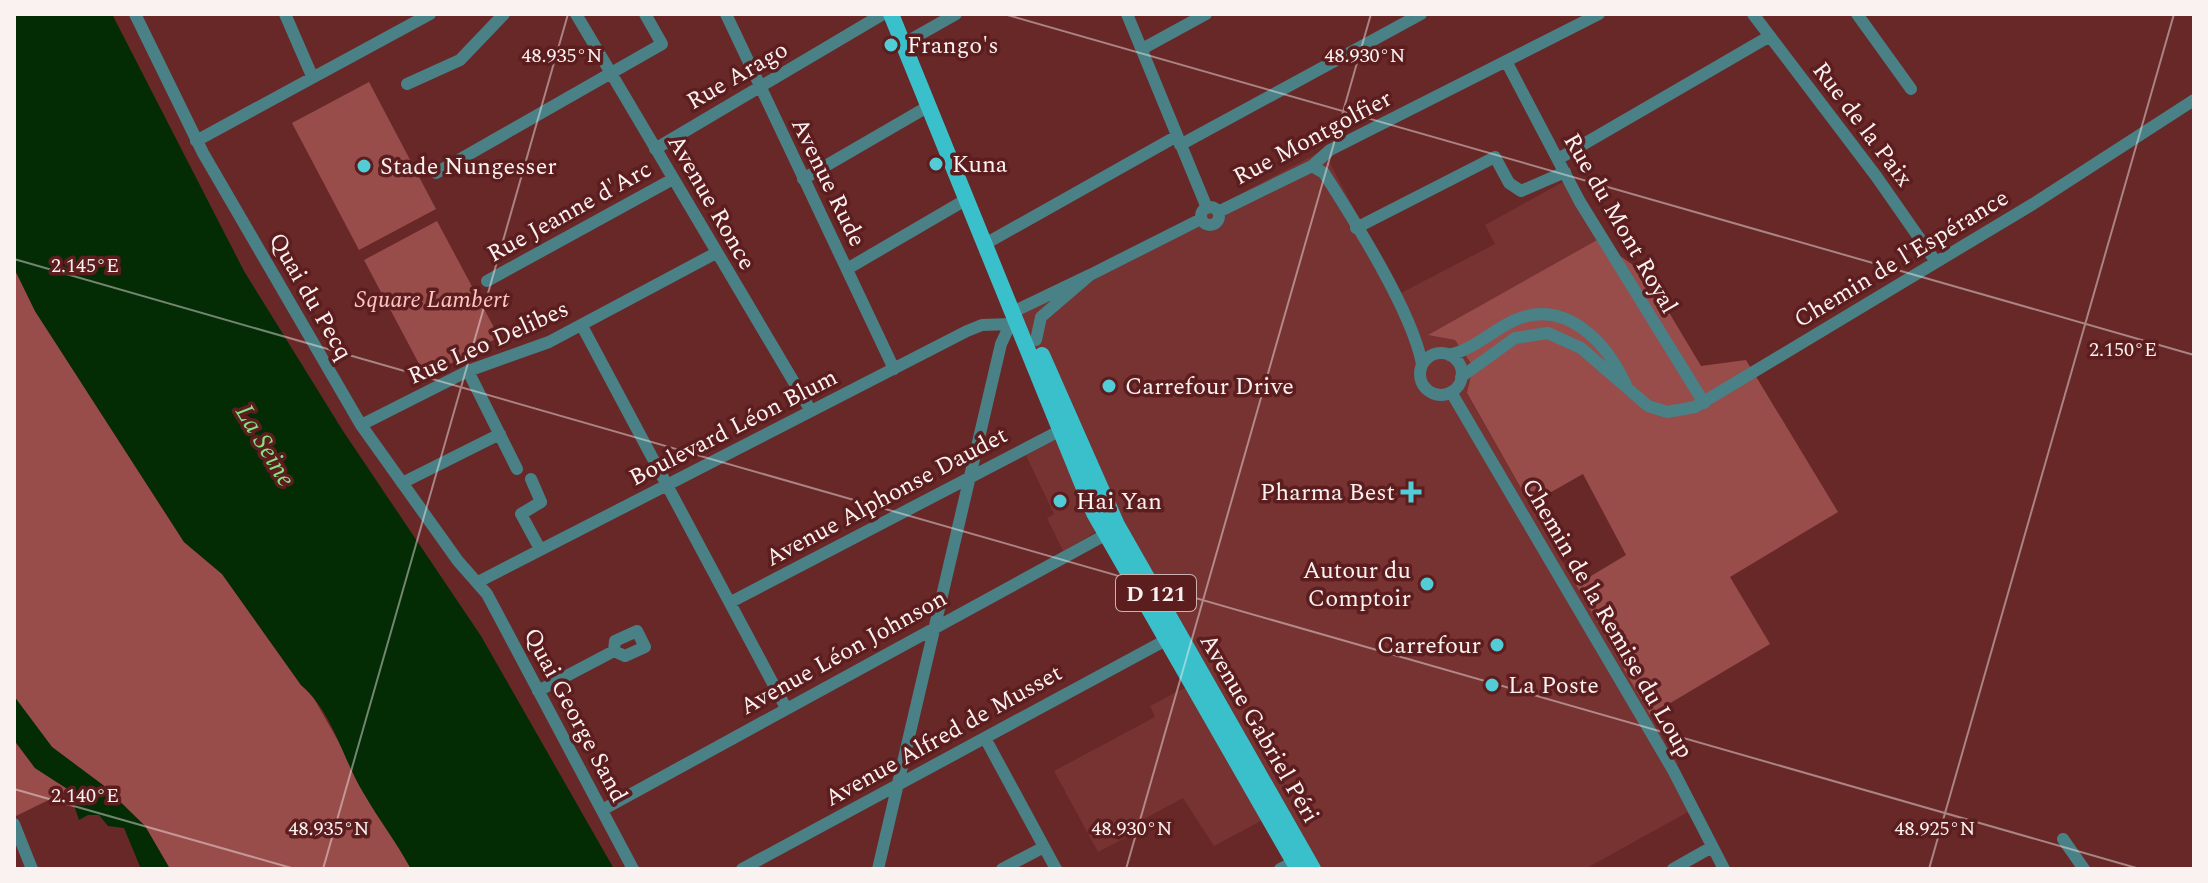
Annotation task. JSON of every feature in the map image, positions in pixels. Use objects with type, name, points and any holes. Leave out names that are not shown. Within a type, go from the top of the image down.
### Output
[{"type":"main road","name":"D 121","points":[[891,14],[1014,316]]},
{"type":"main road","name":"Avenue Gabriel Péri","points":[[1014,316],[1036,340],[1117,525],[1313,869]]},
{"type":"main road","name":"Avenue Gabriel Péri","points":[[1014,316],[1105,535],[1290,867]]},
{"type":"street","name":"Quai du Pecq","points":[[135,14],[196,141],[361,425],[478,582]]},
{"type":"street","points":[[285,14],[312,76]]},
{"type":"street","points":[[196,141],[430,14]]},
{"type":"street","points":[[407,84],[460,60],[504,14]]},
{"type":"street","name":"Avenue Ronce","points":[[576,14],[811,411]]},
{"type":"street","points":[[436,173],[662,44],[645,14]]},
{"type":"street","name":"Avenue Rude","points":[[726,14],[894,369]]},
{"type":"street","name":"Rue Arago","points":[[655,149],[883,14]]},
{"type":"street","points":[[903,44],[956,14]]},
{"type":"street","points":[[1127,14],[1209,213]]},
{"type":"street","points":[[1142,49],[1206,14]]},
{"type":"street","points":[[985,244],[1421,14]]},
{"type":"street","name":"Rue Montgolfier","points":[[1014,316],[1209,213],[1312,166],[1330,150],[1599,14]]},
{"type":"street","name":"Rue de la Paix","points":[[1753,14],[1876,176],[1936,262]]},
{"type":"street","points":[[1857,14],[1911,89]]},
{"type":"street","points":[[1558,159],[1770,36]]},
{"type":"street","name":"Rue du Mont Royal","points":[[1506,61],[1602,239],[1704,403]]},
{"type":"street","name":"Chemin de l'Espérance","points":[[1461,377],[1515,338],[1544,332],[1571,342],[1648,406],[1667,412],[1686,411],[1936,262],[2194,100]]},
{"type":"street","points":[[803,179],[929,106]]},
{"type":"street","points":[[1356,228],[1495,157],[1509,183],[1521,191],[1565,172]]},
{"type":"street","points":[[1312,166],[1324,173],[1412,329],[1422,364],[1420,379],[1426,389],[1441,395],[1451,392],[1461,377],[1459,363],[1412,329]]},
{"type":"street","name":"Rue Jeanne d'Arc","points":[[487,281],[673,179]]},
{"type":"street","points":[[847,269],[967,199]]},
{"type":"street","name":"Rue Leo Delibes","points":[[361,425],[468,371],[549,342],[716,253]]},
{"type":"street","name":"Rue Montgolfier","points":[[1036,340],[1041,317],[1090,275]]},
{"type":"street","name":"Chemin de l'Espérance","points":[[1443,354],[1464,351],[1520,319],[1551,315],[1575,323],[1596,339],[1618,366],[1626,385]]},
{"type":"street","points":[[878,869],[1001,344],[1014,316]]},
{"type":"street","name":"Boulevard Léon Blum","points":[[478,582],[982,325],[1014,316]]},
{"type":"street","points":[[982,325],[991,329],[1001,344]]},
{"type":"street","points":[[582,326],[786,708]]},
{"type":"street","points":[[1422,364],[1443,354]]},
{"type":"street","points":[[468,371],[517,469]]},
{"type":"street","name":"Chemin de la Remise du Loup","points":[[1451,392],[1673,770],[1724,869]]},
{"type":"street","name":"Avenue Alphonse Daudet","points":[[731,602],[1061,430]]},
{"type":"street","points":[[402,483],[500,434]]},
{"type":"street","points":[[531,479],[541,502],[521,514],[540,549]]},
{"type":"street","name":"Avenue Léon Johnson","points":[[602,810],[1105,535]]},
{"type":"street","name":"Quai George Sand","points":[[478,582],[633,869]]},
{"type":"street","name":"Avenue Alfred de Musset","points":[[742,869],[1166,640]]},
{"type":"street","points":[[538,691],[614,651]]},
{"type":"street","points":[[985,738],[1056,869]]},
{"type":"street","points":[[14,824],[32,869]]},
{"type":"street","points":[[2063,839],[2084,869]]},
{"type":"street","points":[[1002,869],[1044,847]]},
{"type":"street","points":[[1673,869],[1712,847]]},
{"type":"shaded area","points":[[1323,150],[1399,294],[1495,244],[1485,225],[1563,182],[1597,240],[1429,335],[1455,340],[1476,372],[1467,394],[1678,764],[1673,771],[1697,807],[1585,869],[1308,869],[1272,815],[1214,846],[1183,798],[1142,820],[1146,827],[1098,852],[1054,771],[1155,717],[1150,706],[1188,686],[1096,532],[1063,551],[1047,518],[1054,514],[1023,449],[1055,430],[1009,317]]},
{"type":"green space","name":"Stade Nungesser","points":[[369,82],[436,209],[359,250],[292,123]]},
{"type":"green space","name":"Square Lambert","points":[[437,221],[499,337],[426,377],[364,260]]},
{"type":"green space","points":[[1597,240],[1646,274],[1701,366],[1746,360],[1838,512],[1730,577],[1770,644],[1650,715],[1576,585],[1626,555],[1583,474],[1530,504],[1467,393],[1471,376],[1476,371],[1455,340],[1428,335]]},
{"type":"green space","points":[[14,268],[35,311],[184,542],[222,574],[301,685],[312,695],[411,869],[170,869],[145,826],[106,788],[52,747],[17,701],[14,696]]},
{"type":"green space","points":[[14,740],[35,768],[69,790],[14,817]]},
{"type":"water","name":"La Seine","points":[[14,14],[112,14],[244,271],[343,431],[481,636],[614,869],[411,869],[356,780],[322,709],[301,685],[222,574],[184,542],[35,311],[14,268]]},
{"type":"water","points":[[14,696],[52,747],[103,785],[145,826],[170,869],[141,869],[124,828],[108,826],[99,815],[88,815],[79,820],[69,790],[35,768],[14,740]]},
{"type":"place","name":"Frango's","points":[[891,45]]},
{"type":"place","name":"Kuna","points":[[936,164]]},
{"type":"place","name":"Stade Nungesser","points":[[364,166]]},
{"type":"place","name":"Carrefour Drive","points":[[1109,386]]},
{"type":"place","name":"Pharma Best","points":[[1411,492]]},
{"type":"place","name":"Hai Yan","points":[[1060,501]]},
{"type":"place","name":"Autour du Comptoir","points":[[1427,584]]},
{"type":"place","name":"Carrefour","points":[[1497,645]]},
{"type":"place","name":"La Poste","points":[[1492,685]]}]
